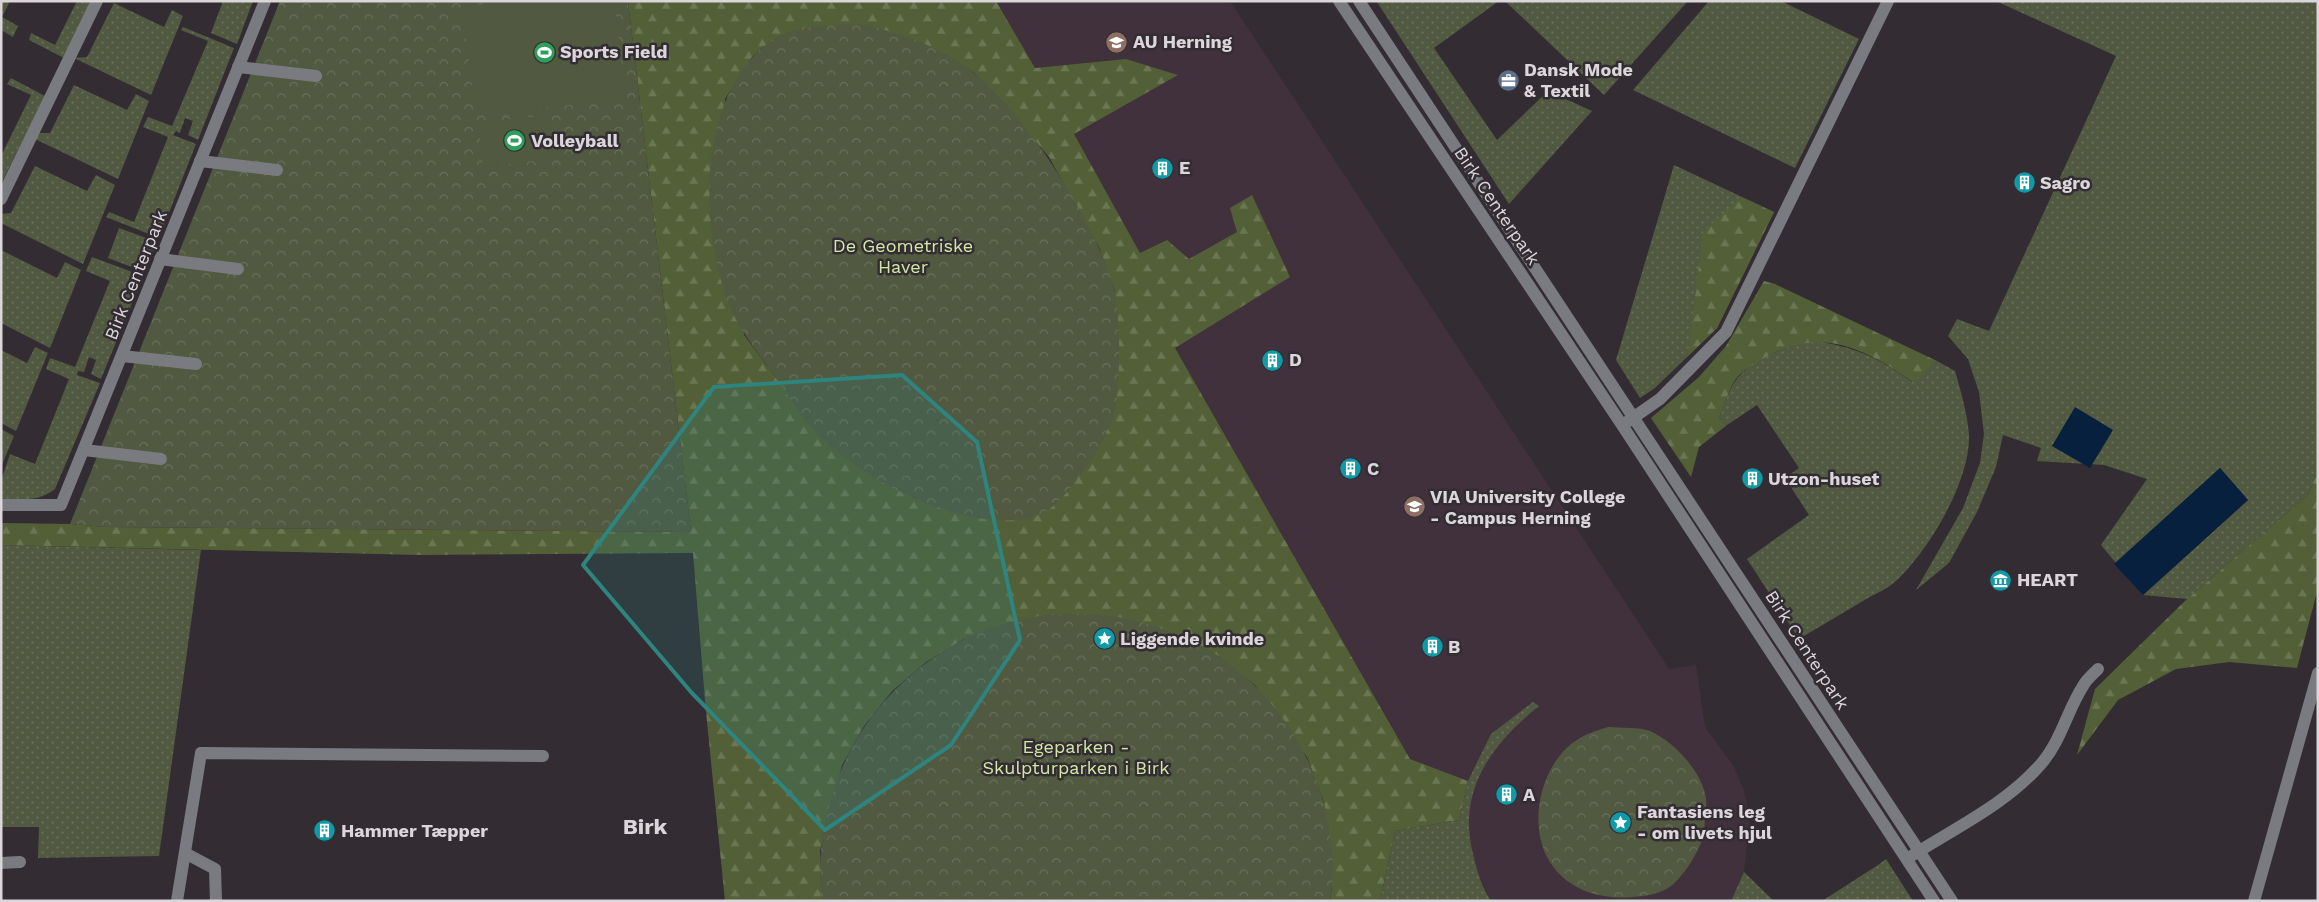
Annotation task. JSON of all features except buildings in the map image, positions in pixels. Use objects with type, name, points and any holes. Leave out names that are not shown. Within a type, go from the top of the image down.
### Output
[{"type":"street","points":[[1,199],[97,1]]},
{"type":"street","name":"Birk Centerpark","points":[[1,505],[61,505],[265,1]]},
{"type":"street","name":"Birk Centerpark","points":[[1359,1],[1952,901]]},
{"type":"street","points":[[1622,425],[1660,399],[1726,332],[1888,1]]},
{"type":"street","name":"Birk Centerpark","points":[[1344,3],[1934,901]]},
{"type":"street","points":[[238,67],[316,76]]},
{"type":"street","points":[[200,161],[277,170]]},
{"type":"street","points":[[160,260],[238,269]]},
{"type":"street","points":[[122,356],[196,364]]},
{"type":"street","points":[[84,450],[160,459]]},
{"type":"street","points":[[1778,662],[1790,656]]},
{"type":"street","points":[[1907,859],[1983,812],[2011,792],[2041,763],[2058,739],[2083,685],[2098,669]]},
{"type":"street","points":[[2254,901],[2318,674]]},
{"type":"street","points":[[178,901],[201,753],[543,756]]},
{"type":"street","points":[[185,853],[215,869],[216,901]]},
{"type":"street","points":[[1,863],[20,862]]},
{"type":"highlighted area","points":[[902,375],[977,442],[1020,640],[951,745],[825,830],[691,692],[583,565],[714,387]]},
{"type":"shaded area","name":"VIA University College - Campus Herning","points":[[996,1],[1230,1],[1669,669],[1696,665],[1705,727],[1734,767],[1744,791],[1750,819],[1744,872],[1731,901],[1491,901],[1478,874],[1469,838],[1468,781],[1410,759],[1175,348],[1140,253],[1074,134],[1178,75],[1126,59],[1035,68]]},
{"type":"green space","points":[[1,1],[10,1],[2,17],[18,26],[13,37],[1,30]]},
{"type":"green space","points":[[77,1],[92,1],[64,58],[29,40],[31,33],[55,45]]},
{"type":"green space","points":[[223,1],[253,1],[237,44],[211,33]]},
{"type":"green space","points":[[280,1],[628,1],[691,532],[107,527],[70,524]]},
{"type":"green space","name":"Sports Field","points":[[507,1],[614,1],[626,98],[476,116],[462,7]]},
{"type":"green space","points":[[628,1],[996,1],[1035,68],[1126,59],[1178,75],[1074,134],[1140,253],[1167,240],[1189,259],[1237,232],[1230,208],[1252,195],[1290,277],[1175,348],[1410,759],[1468,781],[1459,820],[1395,831],[1380,901],[1330,901],[1332,887],[1331,843],[1323,799],[1307,757],[1255,685],[1220,657],[1181,636],[964,639],[926,662],[892,691],[864,726],[842,765],[820,851],[822,901],[725,901],[706,712],[693,553],[421,555],[1,545],[1,523],[70,524],[107,527],[691,532]],"holes":[[[764,46],[945,54],[974,73],[996,95],[1049,157],[1099,247],[1115,291],[916,499],[860,468],[818,434],[744,335],[725,99],[752,57]]]},
{"type":"green space","points":[[1499,1],[1434,48],[1497,140],[1548,91],[1592,111],[1509,204],[1377,2]]},
{"type":"green space","points":[[1505,1],[1688,1],[1604,95]]},
{"type":"green space","points":[[1709,1],[1781,1],[1859,39],[1795,168],[1633,90]]},
{"type":"green space","points":[[1996,1],[2318,1],[2318,469],[2309,494],[2187,599],[2143,595],[2248,500],[2220,468],[2116,563],[2101,545],[2147,479],[2104,465],[2037,461],[2041,448],[2003,435],[1996,467],[1977,512],[1949,563],[1916,590],[1963,508],[1980,463],[1984,434],[1979,392],[1968,359],[1948,336],[1957,319],[1989,331],[2116,56]]},
{"type":"green space","points":[[114,3],[164,27],[172,10],[183,16],[151,95],[74,58],[87,57]]},
{"type":"green space","name":"De Geometriske Haver","points":[[861,24],[905,36],[932,47],[971,71],[992,89],[1014,113],[1056,171],[1076,202],[1105,263],[1114,289],[1119,335],[1118,391],[1113,417],[1104,439],[1087,467],[1064,496],[1046,511],[1036,516],[1024,519],[994,520],[948,511],[899,491],[854,465],[818,434],[799,412],[742,330],[726,297],[717,265],[714,245],[709,204],[709,183],[718,123],[734,83],[760,49],[784,34],[803,28]]},
{"type":"green space","points":[[183,27],[234,48],[198,140],[188,135],[193,121],[185,118],[180,133],[176,131],[173,135],[196,144],[159,238],[106,217],[109,212],[134,222],[168,137],[143,127],[148,117],[172,126],[208,41],[181,30]]},
{"type":"green space","points":[[11,78],[45,96],[1,184],[1,156],[31,95],[7,84]]},
{"type":"green space","points":[[74,85],[127,110],[136,94],[149,101],[118,179],[35,139],[36,133],[50,133]]},
{"type":"green space","name":"Volleyball","points":[[547,115],[552,159],[483,167],[478,123]]},
{"type":"green space","points":[[1674,165],[1774,212],[1717,328],[1655,388],[1640,398],[1616,360]]},
{"type":"green space","points":[[35,166],[87,191],[96,175],[115,185],[83,264],[1,223],[1,214],[11,213]]},
{"type":"green space","points":[[1741,197],[1774,212],[1717,328],[1688,356],[1703,232]]},
{"type":"green space","points":[[119,228],[157,242],[145,272],[108,258]]},
{"type":"green space","points":[[1,250],[57,278],[65,262],[81,270],[50,348],[1,323]]},
{"type":"green space","points":[[92,257],[143,276],[101,379],[91,374],[96,360],[89,357],[84,372],[78,371],[77,375],[100,383],[55,489],[36,498],[1,499],[1,481],[10,454],[35,464],[69,379],[46,369],[50,358],[75,367],[110,281],[86,271]]},
{"type":"green space","points":[[1764,281],[1775,284],[1937,361],[1913,382],[1877,359],[1842,345],[1824,342],[1806,343],[1786,348],[1766,357],[1745,370],[1735,380],[1719,419],[1727,425],[1699,447],[1691,477],[1651,418],[1699,377],[1726,346]]},
{"type":"green space","points":[[1811,340],[1841,346],[1865,354],[1887,365],[1912,382],[1937,361],[1955,371],[1969,434],[1968,452],[1956,492],[1934,533],[1909,567],[1887,588],[1799,639],[1747,559],[1809,515],[1785,478],[1799,468],[1757,405],[1727,425],[1719,419],[1726,399],[1736,380],[1751,365],[1770,354]]},
{"type":"green space","points":[[35,347],[48,353],[16,431],[1,423],[1,350],[27,363]]},
{"type":"green space","points":[[1,429],[14,436],[1,467]]},
{"type":"green space","points":[[2318,469],[2318,588],[2297,668],[2229,662],[2176,669],[2118,700],[2077,755],[2095,689],[2187,599],[2309,494]]},
{"type":"green space","points":[[1,545],[201,550],[159,856],[38,858],[39,827],[1,827]]},
{"type":"green space","name":"Egeparken - Skulpturparken i Birk","points":[[1050,614],[1084,614],[1130,619],[1182,636],[1220,657],[1247,679],[1272,704],[1293,733],[1310,764],[1322,797],[1330,831],[1333,866],[1330,901],[822,901],[820,883],[821,856],[824,829],[831,799],[841,770],[871,718],[890,695],[912,674],[936,656],[963,640],[983,630]]},
{"type":"green space","points":[[1533,702],[1539,706],[1506,737],[1493,753],[1474,789],[1470,809],[1469,831],[1476,867],[1491,901],[1380,901],[1395,831],[1459,820],[1468,781],[1491,734]]},
{"type":"green space","points":[[1608,727],[1640,729],[1650,731],[1659,736],[1686,759],[1704,789],[1706,804],[1704,834],[1701,843],[1685,872],[1669,887],[1654,894],[1612,897],[1585,891],[1573,885],[1552,865],[1544,850],[1539,833],[1538,815],[1541,796],[1546,779],[1555,762],[1566,749],[1583,736]]},
{"type":"green space","points":[[1886,859],[1913,901],[1822,901],[1878,865]]},
{"type":"green space","points":[[1744,872],[1774,901],[1731,901]]},
{"type":"water","points":[[2075,407],[2113,430],[2090,468],[2052,446]]},
{"type":"water","points":[[2220,468],[2248,500],[2143,595],[2114,564]]},
{"type":"place","name":"AU Herning","points":[[1117,42]]},
{"type":"place","name":"Sports Field","points":[[544,52]]},
{"type":"place","name":"Dansk Mode & Textil","points":[[1508,80]]},
{"type":"place","name":"Volleyball","points":[[515,141]]},
{"type":"place","name":"E","points":[[1163,168]]},
{"type":"place","name":"Sagro","points":[[2024,183]]},
{"type":"place","name":"D","points":[[1273,360]]},
{"type":"place","name":"C","points":[[1351,469]]},
{"type":"place","name":"Utzon-huset","points":[[1752,479]]},
{"type":"place","name":"VIA University College - Campus Herning","points":[[1414,507]]},
{"type":"place","name":"HEART","points":[[2001,580]]},
{"type":"place","name":"Liggende kvinde","points":[[1104,639]]},
{"type":"place","name":"B","points":[[1432,647]]},
{"type":"place","name":"A","points":[[1507,795]]},
{"type":"place","name":"Fantasiens leg - om livets hjul","points":[[1621,822]]},
{"type":"place","name":"Hammer Tæpper","points":[[325,831]]},
{"type":"district","name":"Birk","points":[[645,826]]}]
